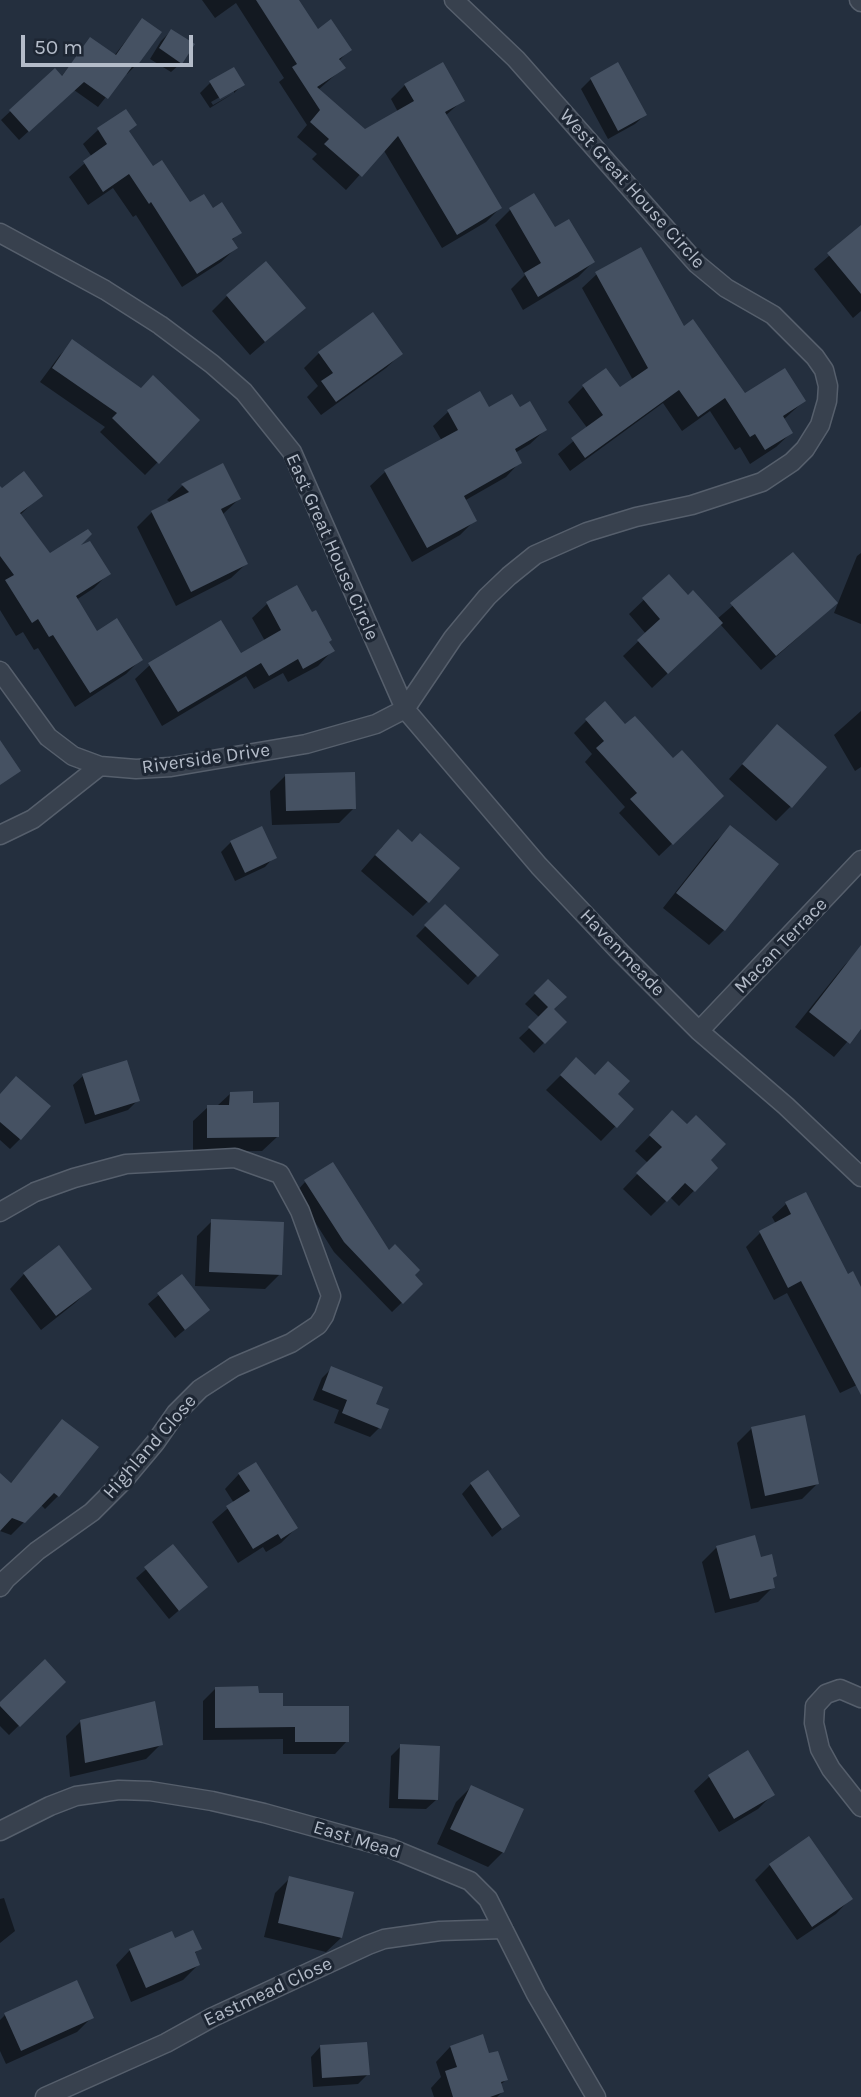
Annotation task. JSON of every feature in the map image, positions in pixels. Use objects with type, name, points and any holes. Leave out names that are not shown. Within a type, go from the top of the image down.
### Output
[{"type":"street","name":"West Great House Circle","points":[[405,709],[453,638],[487,597],[528,561],[587,532],[636,517],[691,505],[762,482],[786,467],[805,449],[820,425],[827,401],[828,386],[824,370],[816,356],[772,315],[726,288],[696,264],[516,59],[454,0]]},
{"type":"street","name":"East Great House Circle","points":[[0,233],[105,290],[160,325],[244,392],[292,452],[405,709]]},
{"type":"street","name":"Riverside Drive","points":[[0,671],[48,737],[73,756],[100,766],[136,769],[171,767],[306,744],[376,724],[405,709]]},
{"type":"street","name":"Havenmeade","points":[[405,709],[539,866],[619,951],[699,1031],[786,1106],[861,1177]]},
{"type":"street","points":[[0,835],[33,819],[100,766]]},
{"type":"street","name":"Macan Terrace","points":[[699,1031],[861,860]]},
{"type":"street","name":"Highland Close","points":[[0,1212],[48,1187],[126,1164],[235,1158],[280,1174],[300,1211],[331,1296],[318,1325],[291,1343],[234,1367],[200,1389],[176,1413],[124,1480],[92,1512],[37,1551],[0,1587]]},
{"type":"street","points":[[861,1698],[840,1689],[827,1694],[815,1706],[814,1723],[820,1749],[831,1769],[861,1807]]},
{"type":"street","name":"East Mead","points":[[0,1831],[63,1801],[102,1792],[150,1791],[264,1813],[390,1848],[470,1881],[488,1899],[536,1994],[596,2097]]},
{"type":"street","name":"Eastmead Close","points":[[46,2097],[384,1939],[440,1931],[502,1929]]},
{"type":"building","points":[[256,0],[299,0],[318,29],[331,19],[352,50],[339,59],[346,68],[317,87],[365,129],[414,101],[404,84],[443,62],[465,101],[445,112],[502,208],[457,235],[398,136],[362,177],[324,144],[329,139],[310,122],[320,110],[292,67],[297,64]]},
{"type":"building","points":[[142,18],[162,32],[108,99],[84,82],[29,132],[9,110],[55,68],[62,76],[90,37],[116,55]]},
{"type":"building","points":[[171,29],[195,44],[182,64],[159,48]]},
{"type":"building","points":[[618,62],[647,115],[618,131],[590,78]]},
{"type":"building","points":[[234,67],[245,85],[220,99],[209,81]]},
{"type":"building","points":[[126,109],[137,125],[129,131],[153,166],[162,160],[190,202],[204,194],[213,208],[222,202],[242,233],[232,239],[238,248],[197,274],[151,202],[149,204],[129,174],[103,192],[83,161],[107,144],[97,128]]},
{"type":"building","points":[[534,193],[555,227],[569,219],[595,262],[538,297],[524,273],[541,263],[509,208]]},
{"type":"building","points":[[861,225],[861,294],[827,253]]},
{"type":"building","points":[[641,247],[684,326],[693,319],[745,393],[785,368],[806,401],[783,416],[793,433],[765,450],[755,434],[750,437],[725,398],[698,417],[679,390],[585,458],[571,438],[603,415],[582,385],[606,368],[620,387],[648,368],[595,272]]},
{"type":"building","points":[[266,261],[306,308],[265,342],[226,295]]},
{"type":"building","points":[[373,312],[403,354],[336,402],[321,381],[333,373],[318,352]]},
{"type":"building","points":[[72,339],[141,388],[153,375],[200,420],[159,464],[112,418],[117,413],[52,368]]},
{"type":"building","points":[[480,391],[489,407],[512,394],[520,407],[530,401],[547,430],[515,449],[522,463],[464,496],[477,521],[427,548],[384,470],[458,430],[447,410]]},
{"type":"building","points":[[223,463],[241,499],[221,509],[248,564],[191,592],[151,511],[189,492],[181,484]]},
{"type":"building","points":[[24,471],[43,496],[20,513],[50,553],[88,529],[92,534],[81,545],[90,541],[111,574],[76,596],[97,631],[117,618],[143,660],[90,693],[53,635],[49,637],[38,619],[32,623],[5,580],[14,575],[0,556],[0,486],[2,488]]},
{"type":"building","points":[[793,552],[838,603],[776,656],[730,603]]},
{"type":"building","points":[[669,574],[688,595],[693,590],[723,623],[668,674],[637,640],[660,619],[642,598]]},
{"type":"building","points":[[297,585],[312,612],[316,610],[335,651],[303,669],[298,659],[269,676],[261,663],[178,712],[148,663],[221,620],[241,653],[281,630],[266,602]]},
{"type":"building","points":[[605,701],[625,724],[635,716],[673,758],[682,750],[724,796],[673,845],[630,799],[637,793],[596,748],[604,741],[585,719]]},
{"type":"building","points":[[777,724],[827,767],[792,808],[742,764]]},
{"type":"building","points":[[0,740],[21,771],[0,785]]},
{"type":"building","points":[[355,772],[356,809],[286,811],[285,774]]},
{"type":"building","points":[[730,825],[779,864],[725,931],[676,893]]},
{"type":"building","points":[[262,826],[277,858],[245,873],[230,841]]},
{"type":"building","points":[[398,829],[412,842],[420,833],[460,868],[429,903],[375,855]]},
{"type":"building","points":[[445,904],[499,955],[478,977],[424,925]]},
{"type":"building","points":[[861,945],[861,1029],[850,1044],[809,1012]]},
{"type":"building","points":[[548,979],[567,997],[554,1009],[567,1022],[545,1044],[528,1027],[548,1007],[534,993]]},
{"type":"building","points":[[576,1057],[595,1075],[608,1061],[630,1081],[618,1094],[634,1109],[617,1128],[560,1075]]},
{"type":"building","points":[[127,1060],[140,1101],[95,1115],[82,1074]]},
{"type":"building","points":[[16,1076],[51,1106],[21,1140],[0,1122],[0,1094]]},
{"type":"building","points":[[253,1091],[253,1103],[279,1102],[279,1137],[207,1138],[207,1105],[229,1105],[230,1092]]},
{"type":"building","points":[[672,1110],[687,1124],[696,1115],[726,1144],[711,1160],[718,1168],[695,1192],[685,1183],[667,1202],[636,1173],[662,1147],[649,1135]]},
{"type":"building","points":[[333,1162],[389,1250],[395,1244],[420,1270],[415,1275],[423,1284],[403,1304],[344,1242],[304,1180]]},
{"type":"building","points":[[806,1192],[848,1274],[853,1271],[861,1287],[861,1395],[801,1281],[788,1288],[759,1231],[791,1214],[785,1202]]},
{"type":"building","points":[[211,1219],[284,1222],[282,1275],[209,1272]]},
{"type":"building","points":[[59,1245],[92,1289],[56,1316],[23,1273]]},
{"type":"building","points":[[182,1274],[210,1310],[185,1330],[157,1293]]},
{"type":"building","points":[[331,1366],[383,1387],[376,1404],[389,1409],[381,1429],[342,1413],[347,1400],[322,1390]]},
{"type":"building","points":[[805,1415],[819,1484],[765,1496],[751,1427]]},
{"type":"building","points":[[62,1419],[99,1447],[59,1497],[54,1493],[25,1523],[12,1518],[0,1531],[0,1473],[11,1483]]},
{"type":"building","points":[[256,1462],[298,1528],[281,1539],[278,1534],[253,1549],[226,1506],[250,1491],[238,1473]]},
{"type":"building","points":[[488,1470],[520,1516],[502,1529],[470,1483]]},
{"type":"building","points":[[755,1535],[761,1557],[772,1554],[777,1576],[773,1578],[775,1588],[730,1599],[716,1546]]},
{"type":"building","points":[[173,1544],[208,1587],[179,1611],[144,1567]]},
{"type":"building","points":[[45,1659],[66,1682],[20,1727],[0,1706],[0,1702]]},
{"type":"building","points":[[258,1686],[259,1693],[283,1693],[283,1706],[349,1706],[349,1742],[295,1742],[295,1727],[215,1728],[215,1687]]},
{"type":"building","points":[[155,1701],[163,1745],[85,1763],[80,1720]]},
{"type":"building","points":[[400,1744],[440,1746],[438,1800],[398,1799]]},
{"type":"building","points":[[748,1750],[775,1795],[734,1819],[708,1775]]},
{"type":"building","points":[[471,1785],[524,1809],[504,1853],[450,1829]]},
{"type":"building","points":[[809,1836],[853,1899],[812,1927],[769,1864]]},
{"type":"building","points":[[289,1876],[354,1892],[342,1938],[278,1923]]},
{"type":"building","points":[[193,1930],[202,1949],[195,1952],[200,1965],[146,1988],[129,1949],[172,1931],[175,1938]]},
{"type":"building","points":[[77,1980],[94,2018],[21,2051],[4,2013]]},
{"type":"building","points":[[483,2034],[489,2053],[498,2051],[508,2080],[501,2082],[504,2092],[490,2097],[453,2097],[445,2071],[457,2067],[450,2046]]},
{"type":"building","points":[[367,2042],[370,2075],[322,2078],[320,2045]]}]
